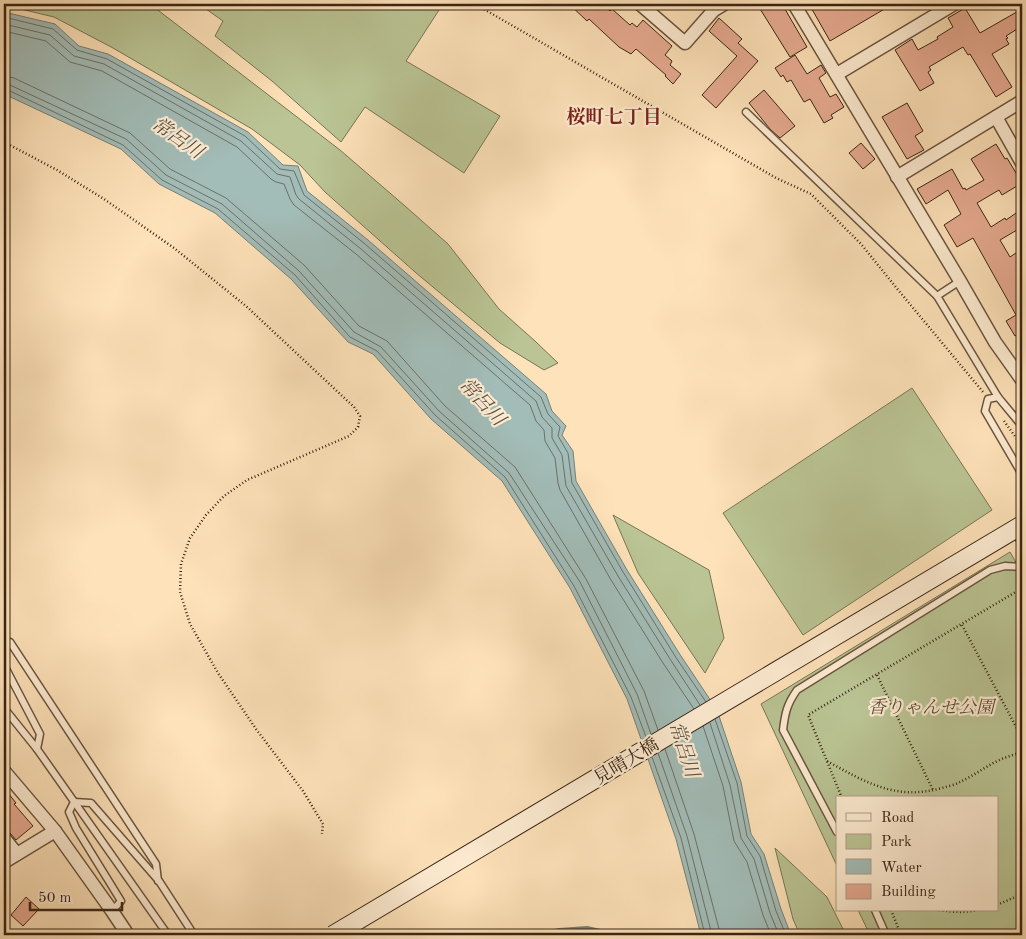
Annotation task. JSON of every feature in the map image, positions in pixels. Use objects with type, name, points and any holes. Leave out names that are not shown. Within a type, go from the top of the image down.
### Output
[{"type":"main road","name":"見晴大橋","points":[[333,935],[1022,524]]},
{"type":"street","points":[[640,4],[685,44],[714,10],[724,4]]},
{"type":"street","points":[[794,4],[995,342],[1022,380]]},
{"type":"street","points":[[837,74],[954,4]]},
{"type":"street","points":[[897,177],[1022,101]]},
{"type":"street","points":[[996,117],[1022,162]]},
{"type":"street","points":[[4,771],[55,831],[128,935]]},
{"type":"street","points":[[4,862],[55,831]]},
{"type":"street","points":[[4,838],[17,854]]},
{"type":"lane","points":[[746,112],[937,296],[998,397],[1022,426]]},
{"type":"lane","points":[[937,296],[960,281]]},
{"type":"lane","points":[[998,397],[988,399],[985,411],[1020,471],[1022,487]]},
{"type":"lane","points":[[1022,524],[1018,537],[1022,544]]},
{"type":"lane","points":[[836,830],[783,730],[785,714],[790,700],[797,690],[990,570],[1005,566],[1022,567]]},
{"type":"lane","points":[[4,640],[10,642],[156,864],[158,881]]},
{"type":"lane","points":[[4,665],[40,734],[37,749]]},
{"type":"lane","points":[[4,708],[37,749],[168,935]]},
{"type":"lane","points":[[74,802],[91,803],[158,881],[194,935]]},
{"type":"lane","points":[[74,802],[69,812],[76,828],[121,901],[112,911]]},
{"type":"lane","points":[[876,912],[886,935]]},
{"type":"path","points":[[475,4],[776,178],[810,194],[861,244],[988,399],[1022,446]]},
{"type":"path","points":[[4,142],[57,170],[104,199],[174,248],[246,306],[354,407],[360,416],[358,426],[349,436],[247,480],[224,496],[206,515],[190,538],[181,564],[180,592],[190,624],[218,673],[256,729],[303,791],[323,824],[322,834]]},
{"type":"path","points":[[841,796],[808,715],[1019,590],[1022,595]]},
{"type":"path","points":[[962,624],[1022,738]]},
{"type":"path","points":[[877,674],[933,790]]},
{"type":"path","points":[[826,760],[875,786],[895,791],[915,792],[933,790],[959,783],[1003,758],[1022,752]]},
{"type":"path","points":[[998,905],[1022,894]]},
{"type":"path","points":[[892,912],[901,935]]},
{"type":"path","points":[[951,912],[969,912]]},
{"type":"green space","points":[[4,4],[150,4],[340,150],[405,206],[448,244],[499,309],[558,363],[544,370],[500,343],[415,272],[325,192],[300,165],[252,129],[113,48],[54,17]]},
{"type":"green space","points":[[199,4],[428,4],[439,10],[406,61],[500,116],[464,173],[365,107],[341,142],[272,81],[215,36],[223,21]]},
{"type":"green space","points":[[912,388],[992,510],[803,635],[723,513]]},
{"type":"green space","points":[[613,515],[709,570],[724,638],[705,673],[638,573]]},
{"type":"green space","name":"香りゃんせ公園","points":[[1010,552],[1022,573],[1022,935],[870,935],[859,912],[998,912],[998,796],[836,796],[836,864],[761,704]]},
{"type":"green space","points":[[775,848],[827,897],[846,935],[800,935],[793,919]]},
{"type":"water","name":"常呂川","points":[[4,12],[55,24],[79,46],[108,54],[248,132],[283,165],[298,166],[307,191],[368,240],[546,394],[552,411],[566,426],[562,435],[573,451],[576,481],[627,570],[717,710],[741,782],[751,834],[764,854],[791,935],[701,935],[676,839],[627,699],[570,588],[502,481],[431,419],[373,354],[348,342],[291,279],[215,213],[159,184],[121,149],[4,94]]},
{"type":"building","points":[[569,4],[603,4],[610,11],[612,9],[630,25],[632,23],[637,27],[643,20],[672,46],[665,55],[672,61],[670,65],[681,74],[673,84],[666,75],[636,49],[631,54],[619,47],[589,19],[587,21]]},
{"type":"building","points":[[757,4],[782,4],[807,47],[790,57]]},
{"type":"building","points":[[809,4],[893,4],[830,41]]},
{"type":"building","points":[[965,8],[980,33],[1022,9],[1022,26],[1006,36],[1009,44],[992,54],[1012,87],[996,97],[970,54],[968,55],[963,47],[929,67],[931,70],[928,72],[934,83],[920,91],[895,50],[912,39],[918,50],[938,39],[937,37],[953,27],[948,18]]},
{"type":"building","points":[[719,18],[742,39],[738,43],[758,61],[716,108],[702,95],[737,56],[709,31]]},
{"type":"building","points":[[795,55],[807,74],[821,65],[826,73],[819,78],[830,97],[836,94],[844,107],[831,115],[833,118],[824,123],[810,99],[804,102],[791,80],[787,82],[783,75],[781,77],[775,68]]},
{"type":"building","points":[[764,90],[795,126],[780,138],[770,129],[749,103]]},
{"type":"building","points":[[907,103],[923,131],[915,136],[924,150],[907,159],[882,117]]},
{"type":"building","points":[[861,143],[875,159],[863,169],[849,153]]},
{"type":"building","points":[[996,144],[1022,183],[1002,195],[999,190],[977,203],[991,227],[1022,209],[1022,227],[1000,240],[1010,257],[1022,249],[1022,332],[1015,336],[1006,321],[1016,315],[973,238],[957,247],[944,225],[961,214],[948,190],[926,204],[917,189],[952,169],[963,189],[965,188],[966,190],[984,180],[971,159]]},
{"type":"building","points":[[4,788],[16,803],[14,804],[33,826],[16,840],[4,826]]},
{"type":"building","points":[[26,897],[39,909],[23,926],[11,915]]},
{"type":"waterway","points":[[538,935],[559,930],[587,928],[618,935]]},
{"type":"waterway","points":[[621,935],[640,933],[646,935]]},
{"type":"district","name":"桜町七丁目","points":[[614,116]]}]
